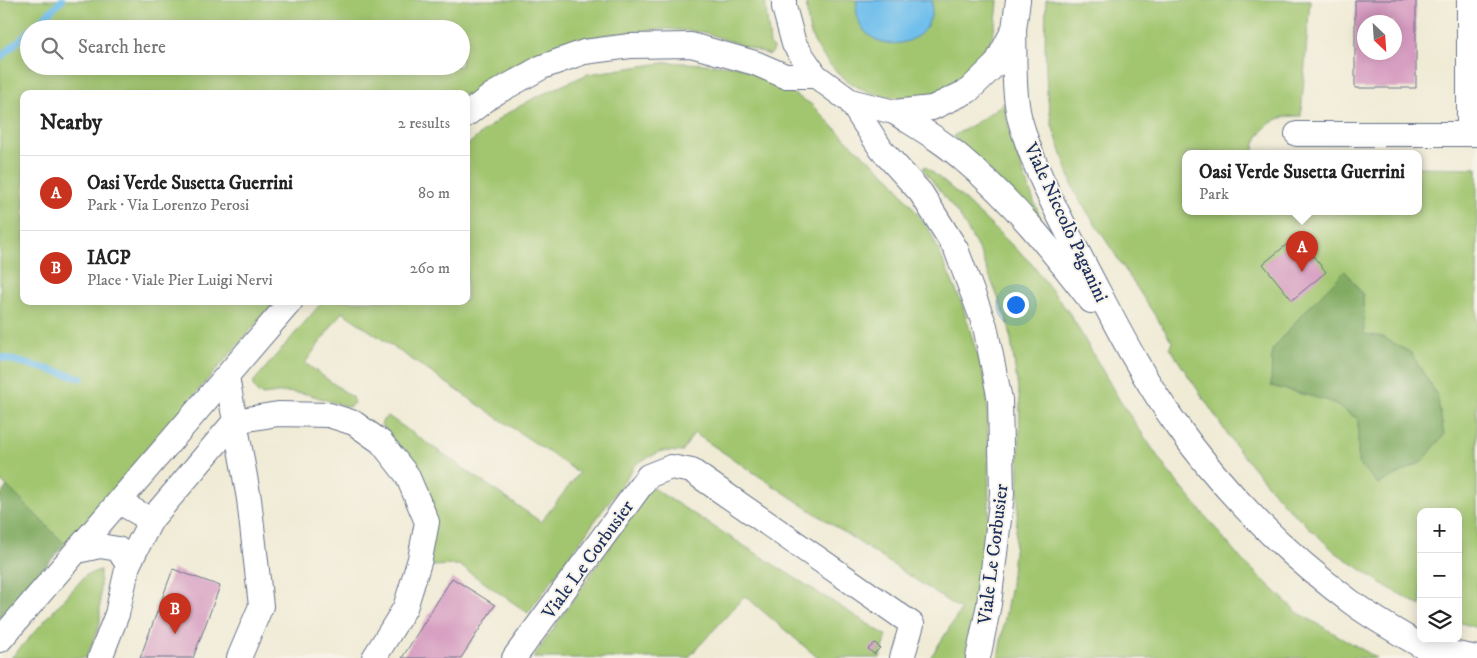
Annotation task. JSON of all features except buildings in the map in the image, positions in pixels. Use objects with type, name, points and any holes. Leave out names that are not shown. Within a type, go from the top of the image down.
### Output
[{"type":"street","points":[[784,0],[794,44],[816,76],[850,101],[894,112],[932,108],[968,91],[996,64],[1014,29],[1018,0]]},
{"type":"street","points":[[1298,134],[1473,134],[1470,0]]},
{"type":"street","name":"Viale Niccolò Paganini","points":[[1014,29],[1020,119],[1029,145],[1069,235],[1130,351],[1176,424],[1218,477],[1269,532],[1352,603],[1434,653],[1477,658]]},
{"type":"street","points":[[470,112],[492,95],[542,66],[584,52],[630,46],[691,45],[755,64],[785,76],[816,76]]},
{"type":"street","name":"Viale Le Corbusier","points":[[850,101],[881,149],[921,193],[956,249],[985,326],[1000,400],[1002,494],[988,604],[978,658]]},
{"type":"street","name":"Viale Niccolò Paganini","points":[[894,112],[941,141],[967,162],[997,192],[1032,228],[1130,351]]},
{"type":"street","points":[[0,640],[288,305]]},
{"type":"street","points":[[226,377],[249,499],[261,606],[239,658]]},
{"type":"street","points":[[100,658],[116,614],[128,565],[151,520],[235,421],[278,414],[329,415],[354,423],[381,442],[407,475],[427,522],[420,559],[405,608],[374,658]]},
{"type":"street","name":"Viale Le Corbusier","points":[[514,658],[648,476],[671,467],[692,471],[912,624],[902,658]]},
{"type":"street","points":[[119,502],[151,520]]},
{"type":"street","points":[[77,551],[100,546],[118,549],[128,565]]},
{"type":"green space","points":[[0,0],[765,0],[770,44],[774,50],[770,55],[703,32],[665,29],[610,34],[560,45],[516,65],[470,97],[470,90],[20,90],[20,305],[273,305],[65,544],[0,481]]},
{"type":"green space","points":[[806,0],[998,0],[996,21],[990,42],[983,55],[969,72],[951,84],[932,93],[911,97],[891,97],[870,92],[851,83],[834,69],[822,55],[810,33]]},
{"type":"green space","points":[[1046,0],[1310,0],[1301,116],[1283,117],[1271,123],[1258,136],[1254,150],[1182,150],[1182,215],[1422,215],[1422,167],[1477,168],[1477,628],[1462,623],[1462,508],[1417,508],[1417,604],[1389,588],[1335,552],[1284,504],[1236,447],[1169,347],[1173,343],[1075,193],[1052,125],[1047,94]]},
{"type":"green space","points":[[669,62],[737,66],[769,80],[811,104],[849,142],[892,180],[930,231],[962,304],[987,387],[989,512],[975,623],[967,658],[930,658],[961,610],[694,433],[682,452],[662,451],[637,463],[528,613],[459,565],[430,566],[415,471],[381,425],[388,416],[541,522],[579,473],[342,312],[305,363],[352,397],[354,403],[349,407],[307,394],[285,392],[263,395],[258,393],[253,386],[254,381],[320,305],[470,305],[470,143],[504,115],[536,97],[588,74]]},
{"type":"green space","points":[[1004,103],[1016,151],[1044,228],[981,162],[953,136],[979,121]]},
{"type":"green space","points":[[925,166],[956,192],[1031,263],[1070,314],[1120,401],[1167,470],[1241,559],[1297,612],[1377,658],[998,658],[1011,584],[1018,509],[1020,403],[1009,326],[981,254],[961,218],[923,169]]},
{"type":"green space","points":[[1345,271],[1363,295],[1364,334],[1383,337],[1411,353],[1437,395],[1444,435],[1422,462],[1378,484],[1358,463],[1358,419],[1329,401],[1271,386],[1272,350],[1304,312]]},
{"type":"green space","points":[[7,486],[65,544],[0,618],[0,496]]},
{"type":"green space","points":[[651,487],[887,636],[880,658],[818,658],[745,596],[688,658],[533,658]]},
{"type":"green space","points":[[100,570],[100,624],[86,658],[11,658],[86,575]]},
{"type":"water","points":[[857,0],[932,0],[930,19],[921,33],[908,41],[893,44],[879,41],[866,32],[858,19]]},
{"type":"waterway","points":[[41,20],[62,0]]},
{"type":"waterway","points":[[0,58],[20,39]]},
{"type":"waterway","points":[[0,357],[81,378]]},
{"type":"place","name":"Oasi Verde Susetta Guerrini","points":[[1302,272]]},
{"type":"place","name":"IACP","points":[[175,634]]}]
